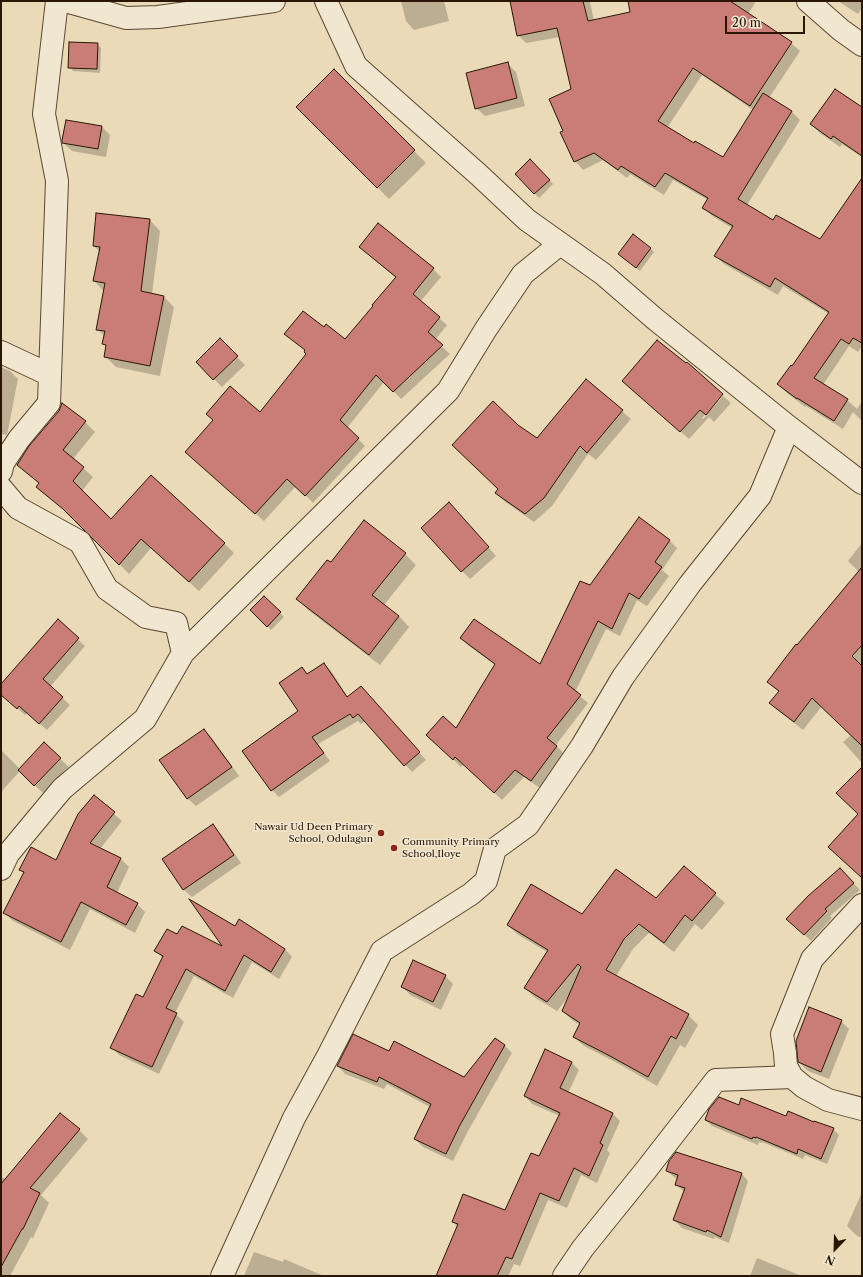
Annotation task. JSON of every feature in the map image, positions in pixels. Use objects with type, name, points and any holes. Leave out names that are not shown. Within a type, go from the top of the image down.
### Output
[{"type":"street","points":[[1,471],[3,463],[19,439],[49,403],[57,181],[44,114],[57,1]]},
{"type":"street","points":[[66,1],[126,18],[158,17],[274,1]]},
{"type":"street","points":[[326,1],[356,66],[474,170],[527,220],[603,274],[655,319],[789,427],[862,483]]},
{"type":"street","points":[[808,1],[841,30],[862,45]]},
{"type":"street","points":[[1,869],[8,854],[62,789],[145,719],[183,653],[448,391],[486,329],[523,274],[560,244]]},
{"type":"street","points":[[1,352],[50,375]]},
{"type":"street","points":[[222,1276],[294,1118],[382,951],[471,894],[486,881],[495,849],[528,825],[582,746],[623,676],[690,584],[760,496],[789,427]]},
{"type":"street","points":[[1,488],[18,508],[80,542],[107,589],[146,617],[176,623],[183,653]]},
{"type":"street","points":[[862,905],[812,959],[782,1034],[786,1066],[792,1077],[804,1087],[828,1100],[862,1109]]},
{"type":"street","points":[[564,1276],[584,1248],[716,1080],[792,1077]]},
{"type":"building","points":[[510,1],[583,1],[588,21],[630,12],[628,1],[730,1],[792,42],[750,106],[693,68],[658,121],[694,143],[695,141],[723,157],[763,93],[792,111],[738,199],[773,220],[776,215],[820,239],[862,178],[862,343],[853,338],[849,344],[841,339],[814,378],[848,399],[834,421],[797,399],[777,384],[791,365],[792,366],[829,312],[775,278],[770,287],[714,256],[733,226],[702,208],[708,198],[665,173],[655,187],[621,166],[618,170],[594,153],[574,162],[560,132],[563,131],[549,99],[571,89],[557,28],[517,36]]},
{"type":"building","points":[[69,42],[98,43],[97,69],[68,68]]},
{"type":"building","points":[[508,62],[517,98],[475,109],[466,73]]},
{"type":"building","points":[[334,69],[415,150],[377,188],[296,107]]},
{"type":"building","points":[[835,89],[862,107],[862,156],[833,136],[831,139],[810,124]]},
{"type":"building","points":[[66,120],[102,126],[98,149],[62,143]]},
{"type":"building","points":[[530,159],[550,180],[534,194],[515,174]]},
{"type":"building","points":[[96,213],[150,219],[141,291],[164,296],[150,366],[104,357],[106,345],[102,344],[105,331],[96,330],[105,283],[93,281],[100,247],[93,246]]},
{"type":"building","points":[[378,223],[434,268],[413,294],[440,317],[428,332],[443,345],[393,392],[376,375],[340,420],[359,438],[305,496],[287,479],[255,514],[185,452],[213,420],[206,414],[230,386],[260,412],[306,354],[304,352],[305,350],[284,334],[303,311],[324,327],[326,324],[345,339],[373,306],[372,305],[396,277],[359,247]]},
{"type":"building","points":[[633,234],[651,248],[636,268],[618,254]]},
{"type":"building","points":[[220,338],[238,356],[213,380],[196,362]]},
{"type":"building","points":[[657,340],[686,363],[687,362],[723,394],[706,415],[700,410],[680,432],[622,381]]},
{"type":"building","points":[[586,379],[623,410],[587,453],[580,446],[544,498],[525,514],[495,493],[498,489],[452,445],[493,401],[518,425],[537,438]]},
{"type":"building","points":[[62,403],[86,421],[63,450],[84,467],[73,481],[111,519],[151,475],[225,543],[189,582],[141,539],[119,565],[63,509],[36,487],[39,483],[17,465],[29,446],[59,411]]},
{"type":"building","points":[[449,502],[489,547],[461,572],[421,528]]},
{"type":"building","points":[[639,517],[670,540],[655,562],[662,567],[639,599],[629,593],[612,629],[598,621],[567,684],[581,695],[547,738],[557,746],[531,781],[515,770],[494,793],[455,757],[453,760],[426,735],[443,716],[456,728],[495,664],[460,638],[474,619],[540,664],[580,581],[590,585]]},
{"type":"building","points":[[364,520],[406,553],[372,595],[399,616],[369,655],[296,599],[327,560],[331,562]]},
{"type":"building","points":[[862,567],[862,645],[852,656],[862,666],[862,746],[812,698],[794,722],[769,703],[779,691],[767,682],[796,644],[797,645]]},
{"type":"building","points":[[264,596],[281,612],[267,627],[250,610]]},
{"type":"building","points":[[58,619],[79,638],[43,679],[63,697],[39,724],[19,706],[17,709],[1,695],[1,684]]},
{"type":"building","points":[[324,663],[347,697],[361,686],[420,752],[404,766],[358,714],[353,718],[350,714],[312,737],[324,753],[271,791],[242,751],[298,711],[279,683],[302,667],[307,674]]},
{"type":"building","points":[[204,729],[232,767],[187,799],[159,760]]},
{"type":"building","points":[[44,742],[61,758],[34,786],[18,770]]},
{"type":"building","points":[[862,767],[862,878],[828,847],[858,814],[836,793]]},
{"type":"building","points":[[94,795],[115,812],[90,843],[121,858],[107,887],[138,903],[126,925],[81,902],[61,942],[3,913],[24,872],[19,870],[31,847],[56,860],[78,814]]},
{"type":"building","points":[[213,824],[234,855],[183,890],[162,859]]},
{"type":"building","points":[[684,866],[716,893],[692,921],[685,915],[664,943],[639,924],[624,939],[606,970],[689,1014],[676,1039],[671,1036],[648,1077],[573,1037],[580,1023],[562,1011],[581,967],[578,964],[547,1002],[524,988],[548,950],[507,925],[531,884],[582,914],[616,869],[656,898]]},
{"type":"building","points":[[840,868],[854,883],[825,909],[827,911],[804,935],[786,919],[808,896]]},
{"type":"building","points":[[189,899],[235,926],[239,919],[285,949],[271,972],[244,955],[225,991],[186,969],[166,1008],[177,1013],[152,1067],[110,1048],[136,994],[143,997],[163,956],[154,951],[167,929],[177,934],[182,926],[222,946]]},
{"type":"building","points":[[413,960],[446,975],[433,1002],[401,987]]},
{"type":"building","points":[[809,1007],[842,1020],[821,1072],[798,1062],[796,1041]]},
{"type":"building","points":[[353,1034],[389,1051],[394,1041],[464,1077],[495,1038],[505,1045],[460,1125],[446,1154],[414,1139],[431,1104],[379,1077],[377,1082],[337,1066]]},
{"type":"building","points":[[545,1049],[572,1062],[560,1088],[613,1113],[600,1143],[603,1145],[589,1176],[574,1168],[559,1201],[540,1193],[512,1259],[506,1257],[497,1276],[436,1276],[458,1224],[452,1222],[463,1194],[505,1210],[531,1153],[539,1156],[560,1113],[524,1096]]},
{"type":"building","points":[[719,1097],[739,1105],[741,1098],[786,1116],[788,1111],[814,1122],[834,1128],[821,1159],[798,1149],[797,1154],[756,1137],[753,1137],[752,1139],[705,1120],[709,1109]]},
{"type":"building","points":[[60,1113],[80,1129],[30,1188],[40,1193],[23,1229],[1,1267],[1,1184]]},
{"type":"building","points":[[676,1152],[742,1173],[721,1237],[707,1230],[706,1232],[673,1220],[685,1188],[675,1185],[678,1175],[666,1171],[669,1161]]},
{"type":"place","name":"Nawair Ud Deen Primary School, Odulagun","points":[[381,833]]},
{"type":"place","name":"Community Primary School,Iloye","points":[[394,848]]}]
